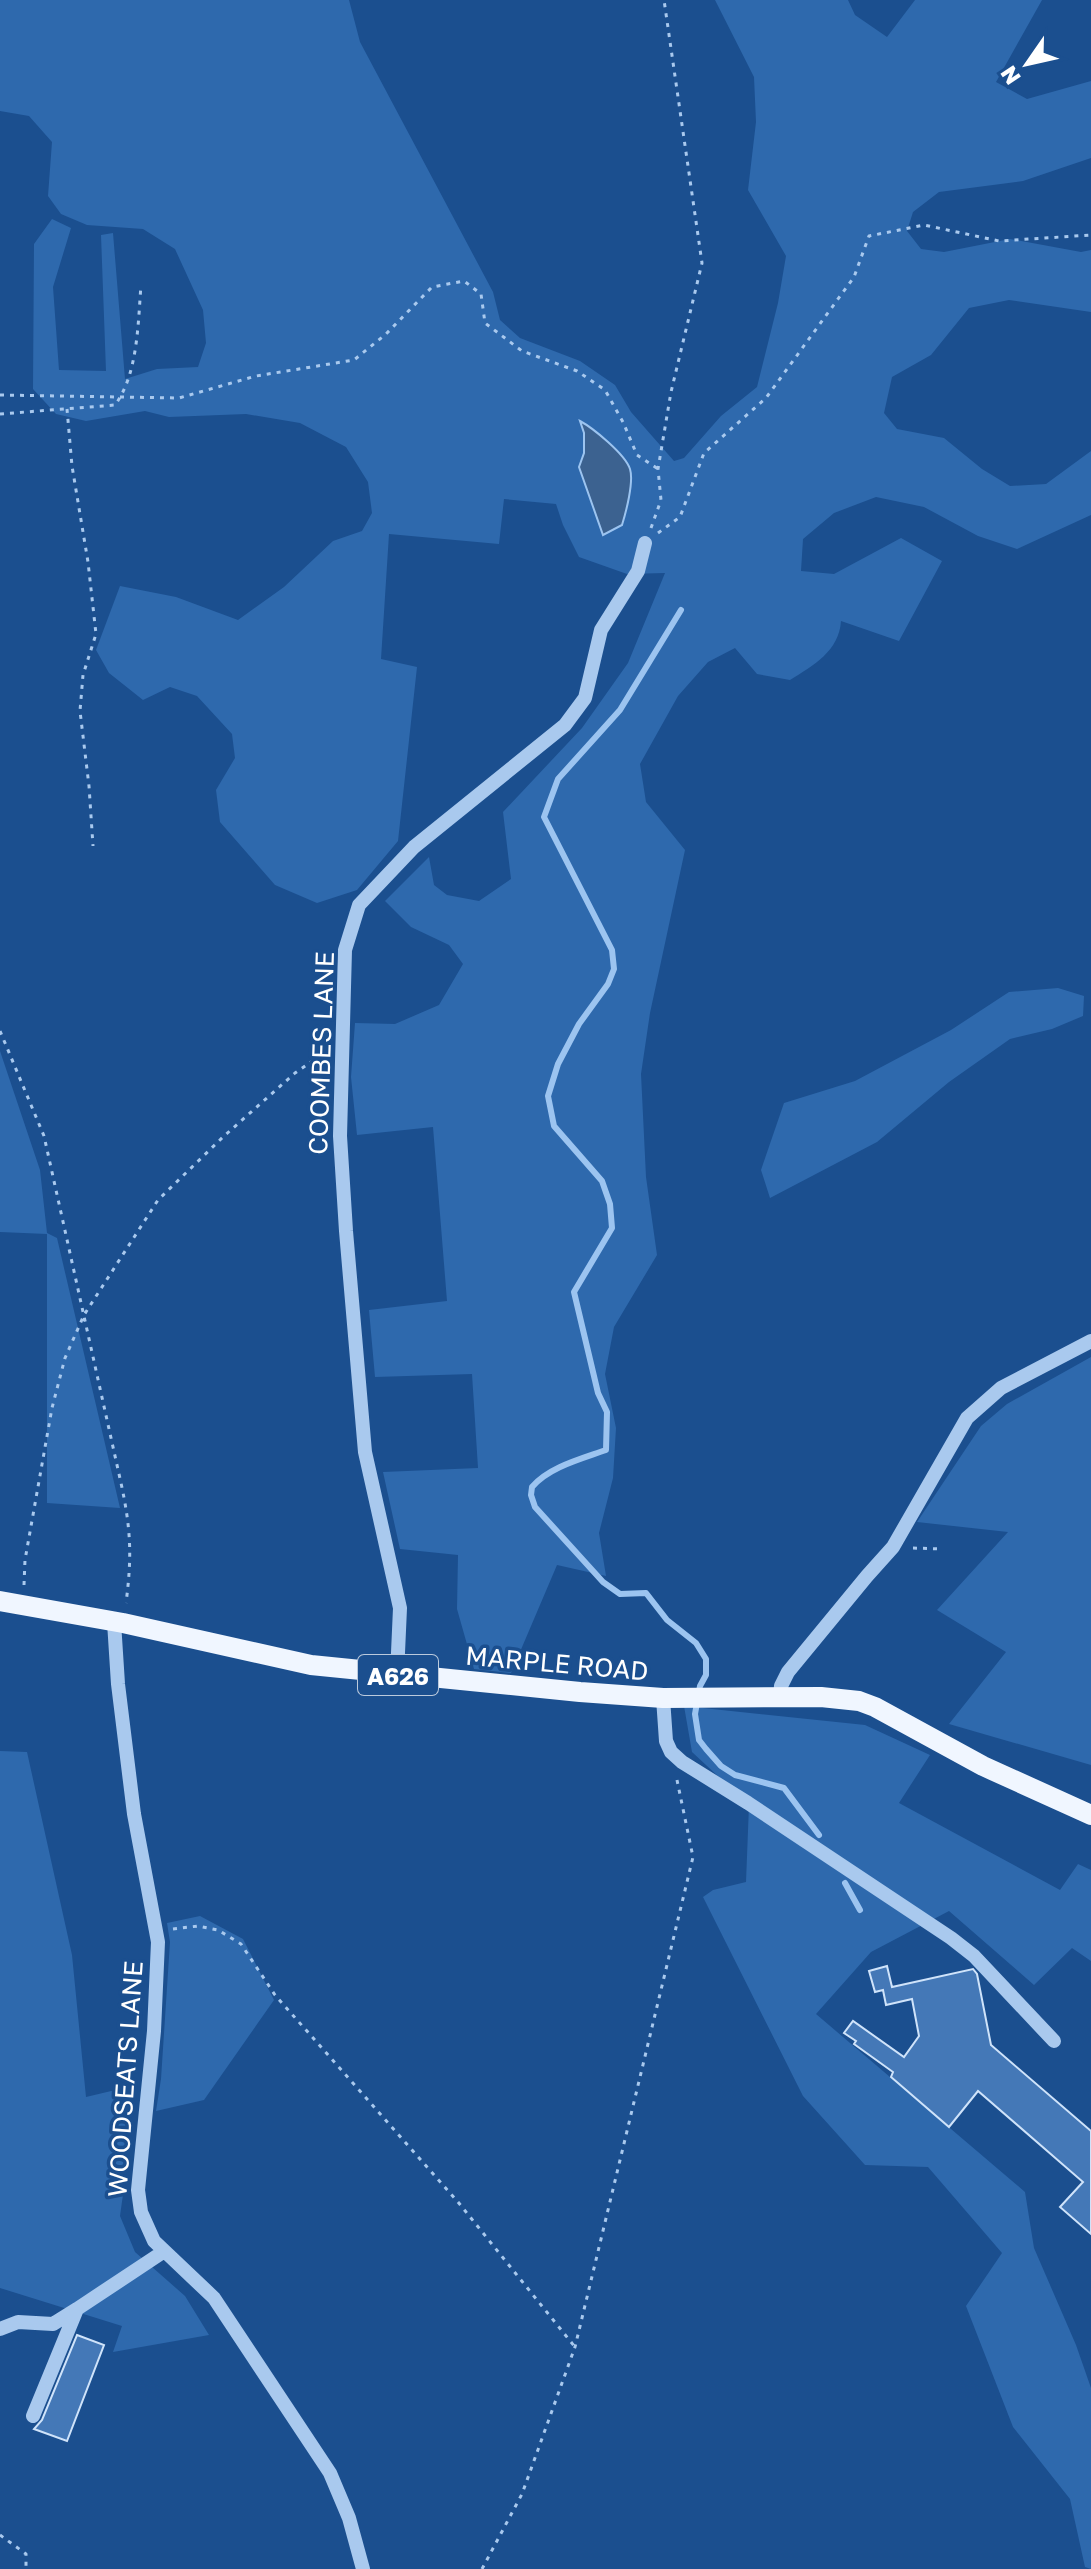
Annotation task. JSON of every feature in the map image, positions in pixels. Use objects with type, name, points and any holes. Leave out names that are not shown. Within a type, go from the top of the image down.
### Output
[{"type":"main road","name":"MARPLE ROAD","points":[[0,1601],[118,1622],[311,1665],[663,1698],[780,1696],[859,1701],[958,1754],[1091,1815]]},
{"type":"street","name":"COOMBES LANE","points":[[397,1675],[400,1608],[365,1452],[354,1348],[340,1136],[345,950],[359,905],[414,847],[565,725],[585,698],[601,630],[638,571],[645,543]]},
{"type":"street","points":[[780,1696],[788,1672],[893,1547],[967,1418],[1001,1388],[1091,1341]]},
{"type":"street","name":"WOODSEATS LANE","points":[[118,1622],[118,1684],[134,1814],[158,1942],[154,2031],[138,2190],[147,2229],[163,2252],[214,2298],[330,2473],[349,2518],[363,2569]]},
{"type":"street","points":[[663,1698],[666,1741],[671,1752],[682,1762],[951,1938],[974,1956],[1054,2041]]},
{"type":"street","points":[[0,2329],[18,2322],[53,2324],[163,2252]]},
{"type":"street","points":[[33,2416],[77,2309]]},
{"type":"path","points":[[645,543],[661,500],[658,469],[671,392],[702,263],[664,0]]},
{"type":"path","points":[[645,543],[680,517],[704,453],[766,398],[854,277],[869,236],[924,225],[999,241],[1091,235]]},
{"type":"path","points":[[0,395],[179,398],[256,376],[354,360],[386,334],[432,287],[464,281],[481,294],[485,323],[522,351],[577,371],[605,390],[637,455],[658,469]]},
{"type":"path","points":[[0,414],[115,405],[124,392],[137,335],[141,285]]},
{"type":"path","points":[[67,409],[96,634],[83,675],[80,711],[93,846]]},
{"type":"path","points":[[0,1031],[44,1136],[131,1529],[131,1566],[118,1622]]},
{"type":"path","points":[[23,1605],[25,1560],[52,1408],[65,1358],[84,1315],[158,1200],[285,1082],[341,1040]]},
{"type":"path","points":[[893,1547],[941,1549]]},
{"type":"path","points":[[482,2569],[522,2494],[575,2347],[693,1857],[671,1752]]},
{"type":"path","points":[[156,1931],[198,1926],[218,1930],[241,1944],[275,1995],[458,2202],[575,2347]]},
{"type":"path","points":[[0,2535],[26,2554],[26,2569]]},
{"type":"shaded area","points":[[0,0],[349,0],[360,42],[493,292],[500,320],[520,338],[580,361],[615,385],[631,412],[674,461],[684,458],[721,416],[757,387],[786,256],[748,190],[756,122],[754,77],[715,0],[848,0],[855,15],[887,37],[915,0],[1042,0],[996,82],[1027,99],[1091,81],[1091,158],[1023,181],[939,192],[913,212],[907,231],[921,249],[944,252],[1010,239],[1081,252],[1091,250],[1091,312],[1009,300],[969,308],[931,355],[892,377],[884,413],[897,429],[944,438],[982,469],[1010,486],[1046,484],[1091,451],[1091,515],[1017,549],[978,536],[924,507],[876,497],[834,513],[803,539],[801,571],[834,574],[901,538],[942,561],[899,641],[841,621],[836,641],[824,656],[790,680],[757,674],[735,648],[708,662],[678,696],[640,764],[646,802],[685,850],[650,1013],[641,1074],[646,1177],[657,1255],[614,1327],[605,1374],[616,1428],[613,1478],[599,1533],[606,1576],[557,1565],[511,1673],[474,1669],[457,1609],[458,1555],[400,1549],[383,1472],[478,1468],[472,1374],[375,1377],[369,1310],[447,1301],[433,1127],[357,1135],[351,1077],[355,1023],[395,1024],[439,1005],[463,964],[449,945],[411,927],[385,901],[429,857],[434,885],[447,895],[479,901],[511,879],[503,812],[582,728],[628,663],[665,573],[627,574],[579,557],[556,504],[504,499],[499,544],[389,534],[381,659],[417,667],[398,841],[357,890],[317,903],[275,885],[220,822],[216,790],[235,758],[232,734],[197,696],[170,687],[143,700],[109,673],[96,650],[120,586],[176,597],[238,620],[284,587],[333,541],[362,531],[372,513],[368,482],[346,447],[300,423],[246,414],[169,417],[145,411],[86,421],[56,414],[33,389],[34,244],[52,219],[71,228],[53,287],[59,370],[106,371],[101,235],[113,233],[125,379],[157,369],[198,367],[206,343],[203,310],[175,249],[143,229],[87,225],[61,214],[48,196],[52,142],[29,116],[0,111]]},
{"type":"shaded area","points":[[580,421],[615,449],[630,469],[630,489],[622,525],[603,535],[579,467],[584,453],[584,433]]},
{"type":"shaded area","points":[[1058,988],[1084,996],[1083,1016],[1052,1029],[1010,1039],[949,1082],[877,1142],[770,1198],[761,1170],[784,1103],[855,1081],[951,1030],[1009,992]]},
{"type":"shaded area","points":[[0,1051],[40,1170],[47,1233],[57,1238],[120,1508],[47,1503],[47,1234],[0,1232]]},
{"type":"shaded area","points":[[1091,1357],[1091,1765],[949,1724],[1006,1652],[937,1610],[1008,1532],[917,1522],[981,1426],[1007,1404]]},
{"type":"shaded area","points":[[684,1706],[865,1725],[930,1755],[899,1803],[1060,1890],[1078,1864],[1091,1870],[1091,1961],[1072,1948],[1034,1985],[949,1911],[871,1952],[816,2014],[1025,2192],[1034,2248],[1091,2388],[1091,2569],[1085,2567],[1070,2499],[1013,2427],[966,2306],[1002,2253],[928,2167],[865,2165],[803,2096],[703,1897],[713,1890],[746,1882],[749,1805],[692,1752]]},
{"type":"shaded area","points":[[0,1751],[27,1752],[72,1955],[86,2097],[128,2087],[125,2180],[120,2216],[135,2252],[185,2296],[209,2335],[113,2352],[122,2326],[0,2288]]},
{"type":"shaded area","points":[[200,1916],[243,1939],[274,2000],[204,2100],[156,2111],[170,1942],[167,1923]]},
{"type":"building","points":[[887,1966],[892,1987],[973,1969],[977,1974],[991,2045],[1091,2131],[1091,2234],[1060,2207],[1083,2182],[978,2091],[949,2127],[891,2077],[893,2072],[844,2033],[853,2021],[904,2057],[919,2036],[912,1999],[886,2005],[883,1990],[875,1992],[869,1971]]},
{"type":"building","points":[[77,2335],[104,2345],[67,2441],[34,2429],[42,2420]]},
{"type":"waterway","points":[[681,610],[620,710],[558,779],[544,817],[612,950],[614,969],[608,984],[579,1024],[558,1064],[548,1096],[554,1126],[602,1181],[610,1204],[612,1228],[574,1292],[598,1393],[607,1412],[606,1450],[547,1474],[532,1487],[531,1495],[535,1507],[603,1582],[620,1594],[646,1593],[667,1620],[696,1643],[706,1659],[706,1675],[700,1686],[695,1714],[699,1740],[706,1749],[721,1766],[735,1775],[784,1788],[819,1835]]},
{"type":"waterway","points":[[845,1883],[860,1910]]}]
